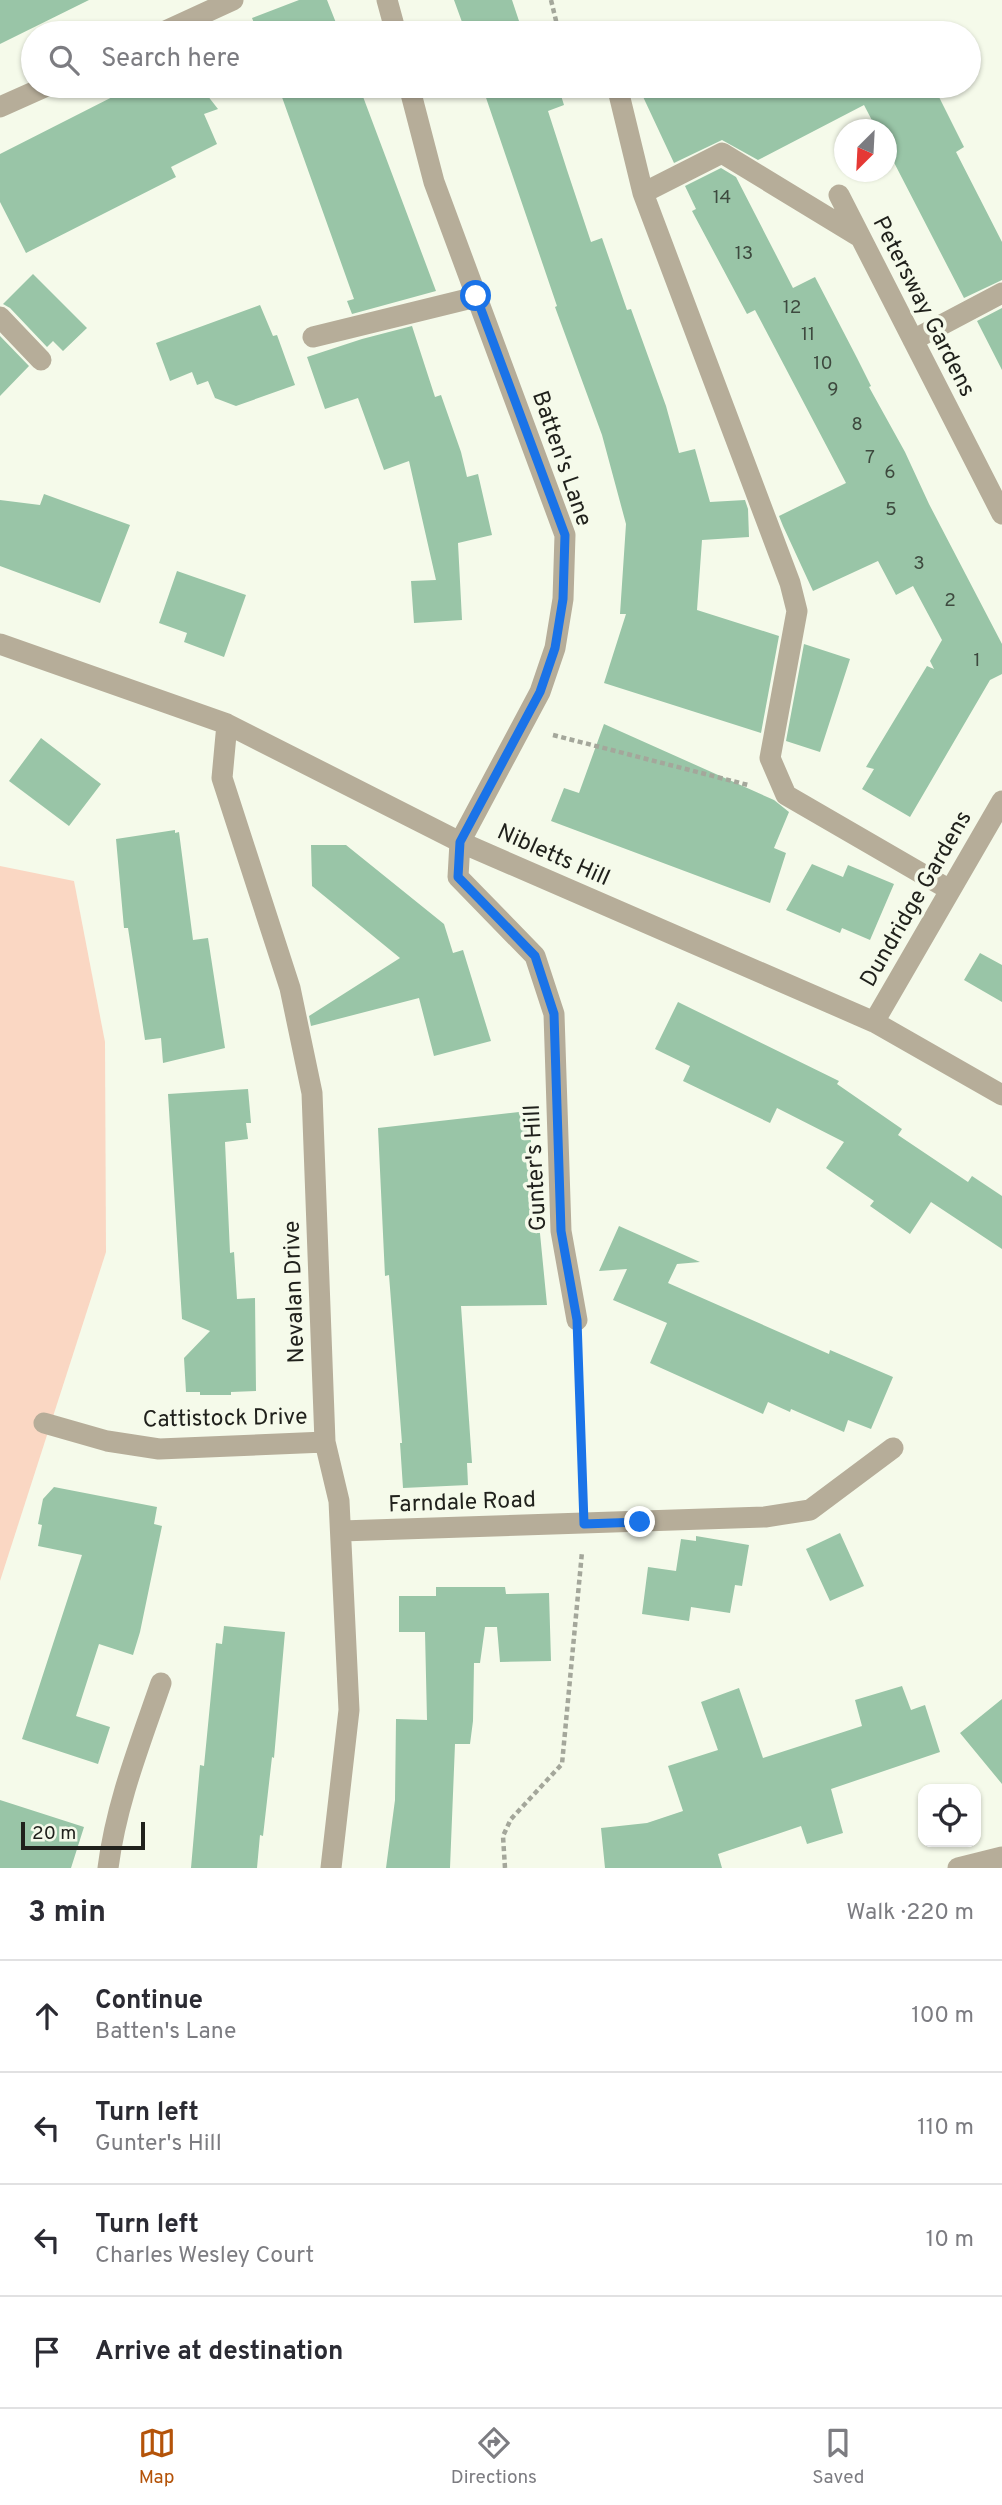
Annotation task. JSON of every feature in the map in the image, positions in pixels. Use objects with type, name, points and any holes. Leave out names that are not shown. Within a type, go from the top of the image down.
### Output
[{"type":"street","points":[[187,21],[233,0]]},
{"type":"street","points":[[387,0],[393,21]]},
{"type":"street","points":[[0,107],[21,98]]},
{"type":"street","name":"Batten's Lane","points":[[412,98],[433,182],[565,535],[563,599],[555,648],[540,692],[460,842]]},
{"type":"street","points":[[620,98],[643,193],[790,583],[797,611],[769,758],[786,795],[950,890]]},
{"type":"street","points":[[643,193],[722,153],[861,239]]},
{"type":"street","name":"Petersway Gardens","points":[[839,195],[1002,514]]},
{"type":"street","points":[[913,340],[1002,293]]},
{"type":"street","points":[[313,337],[476,296]]},
{"type":"street","points":[[0,317],[41,360]]},
{"type":"street","name":"Nibletts Hill","points":[[0,644],[227,724],[460,842],[874,1022],[1002,1095]]},
{"type":"street","name":"Nevalan Drive","points":[[227,724],[222,778],[290,988],[312,1093],[325,1442],[339,1501],[349,1710],[331,1868]]},
{"type":"street","name":"Dundridge Gardens","points":[[874,1022],[1002,801]]},
{"type":"street","name":"Gunter's Hill","points":[[460,842],[458,877],[535,956],[554,1014],[561,1231],[577,1320]]},
{"type":"street","name":"Cattistock Drive","points":[[44,1423],[107,1441],[159,1449],[325,1442]]},
{"type":"street","name":"Farndale Road","points":[[341,1531],[765,1517],[810,1510],[893,1448]]},
{"type":"street","points":[[108,1868],[112,1833],[122,1797],[161,1683]]},
{"type":"street","points":[[958,1868],[1002,1857]]},
{"type":"path","points":[[551,0],[556,21]]},
{"type":"path","points":[[522,727],[786,795]]},
{"type":"path","points":[[505,1868],[503,1836],[511,1819],[562,1764],[584,1524],[577,1320]]},
{"type":"shaded area","points":[[0,866],[74,881],[105,1042],[106,1252],[0,1581]]},
{"type":"building","points":[[0,0],[89,0],[47,21],[21,21],[21,34],[0,44]]},
{"type":"building","points":[[299,0],[327,0],[335,21],[253,21],[252,18]]},
{"type":"building","points":[[454,0],[512,0],[519,21],[462,21]]},
{"type":"building","points":[[110,98],[209,98],[218,109],[204,114],[217,144],[171,167],[176,177],[26,253],[0,202],[0,154]]},
{"type":"building","points":[[282,98],[364,98],[436,291],[352,314],[347,301],[354,299]]},
{"type":"building","points":[[486,98],[562,98],[564,105],[548,111],[567,170],[591,242],[602,238],[627,310],[631,309],[666,406],[679,453],[695,449],[710,502],[745,500],[749,537],[702,540],[697,610],[779,636],[761,733],[604,683],[626,614],[620,614],[626,524],[602,435],[555,307],[557,306]]},
{"type":"building","points":[[644,98],[940,98],[964,147],[956,152],[1002,242],[1002,280],[964,298],[897,168],[897,119],[871,119],[864,105],[758,160],[722,140],[674,163]]},
{"type":"building","points":[[721,168],[736,177],[793,288],[815,277],[1002,644],[1002,674],[990,680],[910,817],[862,789],[874,769],[866,767],[927,666],[934,669],[930,661],[942,640],[913,586],[896,595],[878,561],[813,591],[779,516],[846,483],[755,310],[747,314],[692,211],[696,209],[685,186]]},
{"type":"building","points":[[33,274],[87,328],[63,351],[53,341],[47,347],[3,304]]},
{"type":"building","points":[[260,305],[273,336],[277,335],[295,385],[236,406],[215,398],[208,381],[197,385],[192,372],[170,381],[156,343]]},
{"type":"building","points":[[1002,308],[1002,370],[977,321]]},
{"type":"building","points":[[412,326],[435,397],[441,395],[467,477],[478,474],[492,535],[458,543],[462,620],[414,623],[411,581],[436,580],[409,461],[384,470],[358,398],[325,409],[307,357]]},
{"type":"building","points":[[0,336],[29,366],[0,396]]},
{"type":"building","points":[[44,494],[130,525],[100,603],[0,566],[0,500],[40,505]]},
{"type":"building","points":[[177,571],[246,595],[224,657],[184,642],[187,633],[159,623]]},
{"type":"building","points":[[804,644],[850,659],[820,752],[786,741]]},
{"type":"building","points":[[604,724],[774,800],[789,812],[774,848],[786,853],[770,903],[551,821],[564,788],[579,793]]},
{"type":"building","points":[[41,738],[101,784],[69,826],[9,781]]},
{"type":"building","points":[[175,830],[175,833],[179,832],[193,940],[208,938],[225,1048],[163,1063],[161,1038],[145,1040],[128,928],[124,928],[116,839]]},
{"type":"building","points":[[311,845],[346,845],[444,924],[453,953],[463,950],[491,1041],[434,1056],[419,998],[311,1026],[309,1016],[400,958],[312,886]]},
{"type":"building","points":[[812,864],[843,877],[848,865],[894,884],[870,940],[842,928],[840,933],[786,910]]},
{"type":"building","points":[[980,953],[1002,965],[1002,1002],[964,980]]},
{"type":"building","points":[[678,1002],[839,1081],[837,1084],[902,1129],[898,1135],[968,1182],[972,1176],[1002,1196],[1002,1249],[931,1202],[910,1234],[870,1206],[874,1201],[826,1168],[844,1142],[777,1108],[770,1123],[683,1081],[690,1066],[655,1049]]},
{"type":"building","points":[[248,1089],[251,1123],[246,1123],[248,1139],[225,1142],[230,1253],[234,1252],[237,1299],[255,1298],[256,1391],[231,1392],[231,1395],[200,1395],[200,1392],[186,1392],[184,1358],[210,1331],[182,1319],[168,1094]]},
{"type":"building","points":[[528,1111],[547,1305],[461,1306],[472,1463],[467,1463],[468,1485],[403,1488],[389,1275],[385,1276],[378,1128]]},
{"type":"building","points":[[619,1226],[700,1262],[677,1264],[668,1283],[829,1354],[830,1350],[893,1377],[871,1429],[848,1420],[844,1432],[768,1402],[763,1414],[650,1363],[667,1323],[613,1300],[627,1269],[599,1271]]},
{"type":"building","points":[[54,1487],[157,1507],[154,1524],[162,1526],[133,1655],[99,1644],[76,1716],[110,1727],[98,1764],[22,1739],[82,1555],[38,1546],[42,1525],[38,1524],[43,1499]]},
{"type":"building","points":[[840,1533],[864,1586],[830,1601],[806,1549]]},
{"type":"building","points":[[696,1536],[749,1545],[742,1586],[735,1585],[730,1613],[691,1607],[689,1621],[642,1614],[648,1567],[676,1571],[681,1539],[696,1541]]},
{"type":"building","points":[[436,1587],[505,1587],[506,1594],[549,1593],[551,1661],[500,1662],[497,1627],[485,1627],[480,1663],[474,1663],[470,1744],[455,1744],[450,1868],[386,1868],[395,1800],[396,1719],[427,1720],[425,1632],[399,1632],[399,1596],[436,1596]]},
{"type":"building","points":[[224,1626],[285,1632],[274,1758],[272,1757],[257,1868],[191,1868],[200,1765],[204,1766],[216,1643],[222,1644]]},
{"type":"building","points":[[902,1686],[911,1710],[925,1705],[940,1752],[831,1789],[843,1833],[807,1844],[801,1826],[718,1854],[722,1868],[605,1868],[601,1828],[647,1823],[683,1811],[668,1766],[718,1750],[701,1702],[739,1688],[763,1758],[862,1726],[855,1700]]},
{"type":"building","points":[[1002,1699],[1002,1784],[960,1733]]},
{"type":"building","points":[[0,1800],[84,1827],[71,1868],[0,1868]]},
{"type":"route","points":[[476,296],[565,535],[563,599],[555,648],[540,692],[460,842],[458,877],[535,956],[554,1014],[561,1231],[577,1320],[584,1524],[640,1522]]}]
